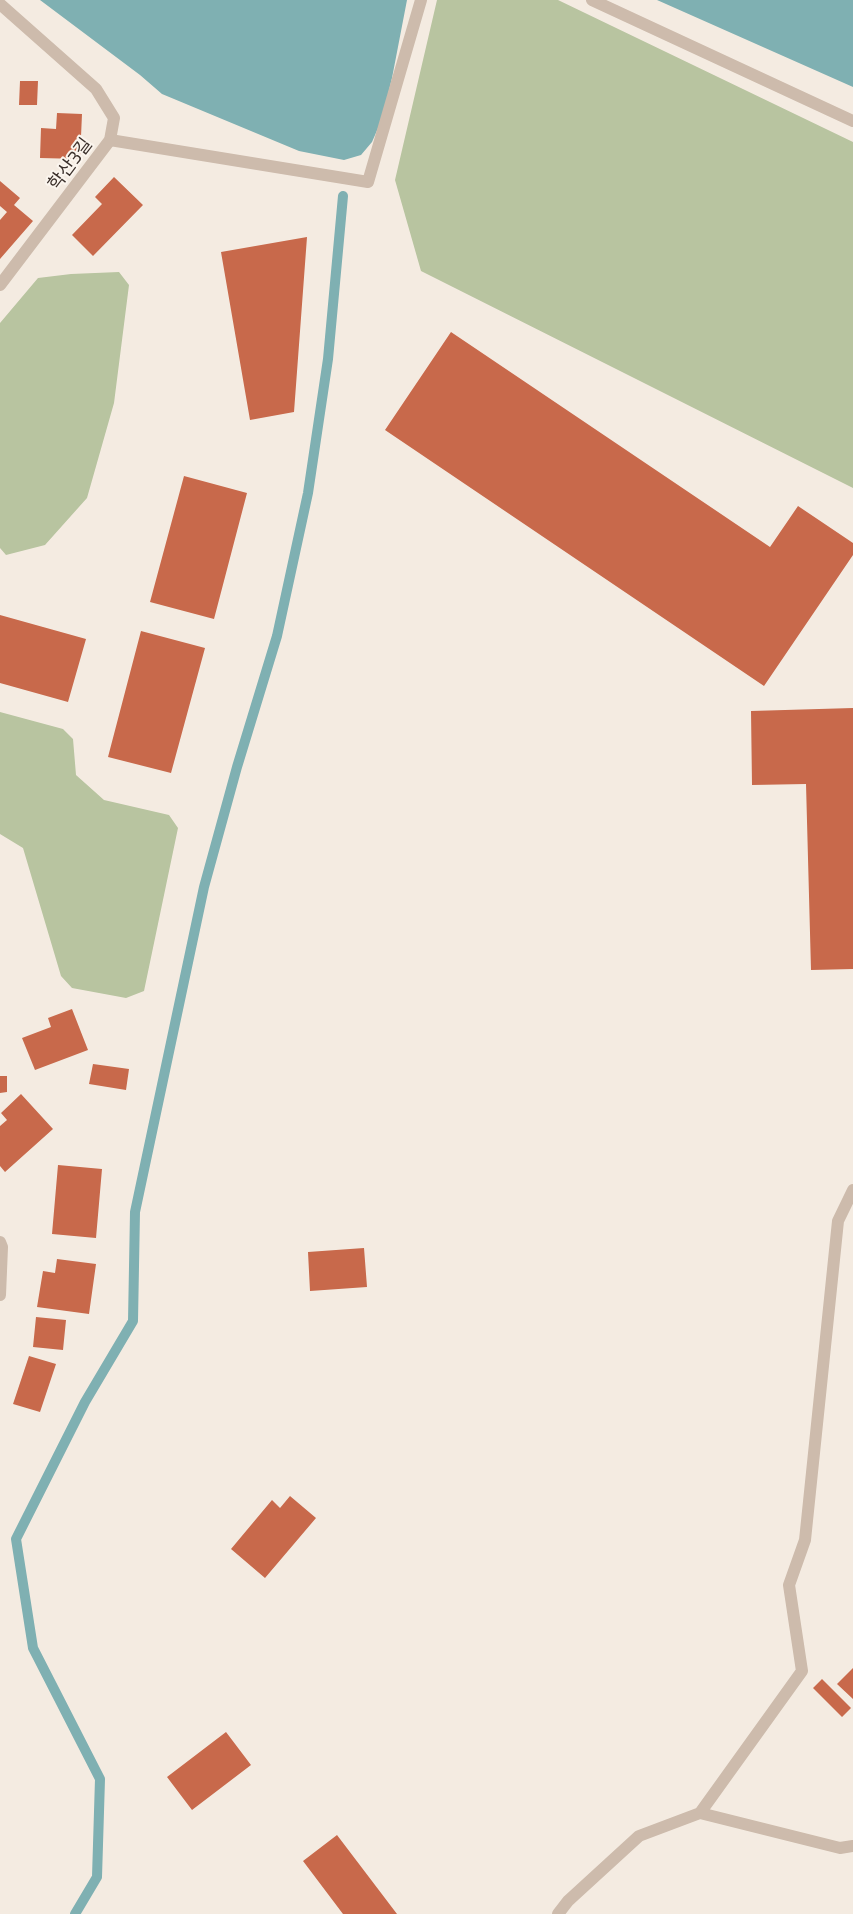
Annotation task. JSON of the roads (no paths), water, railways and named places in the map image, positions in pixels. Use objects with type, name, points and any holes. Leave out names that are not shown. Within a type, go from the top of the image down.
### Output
[{"type":"street","points":[[110,140],[368,182],[420,0]]},
{"type":"street","points":[[592,0],[853,121]]},
{"type":"street","name":"학산3길","points":[[0,4],[96,89],[114,118],[110,140],[0,285]]},
{"type":"street","points":[[558,1914],[568,1901],[639,1836],[700,1813],[802,1671],[789,1585],[806,1540],[838,1221],[853,1190]]},
{"type":"street","points":[[0,1242],[2,1246],[0,1295]]},
{"type":"street","points":[[700,1813],[840,1848],[853,1846]]},
{"type":"water","points":[[40,0],[407,0],[382,119],[372,142],[361,155],[344,160],[299,151],[162,94],[140,75]]},
{"type":"water","points":[[657,0],[853,0],[853,87]]},
{"type":"waterway","points":[[75,1914],[97,1877],[100,1779],[33,1648],[16,1539],[85,1402],[133,1321],[135,1212],[204,887],[237,767],[277,636],[308,493],[328,359],[343,196]]}]
